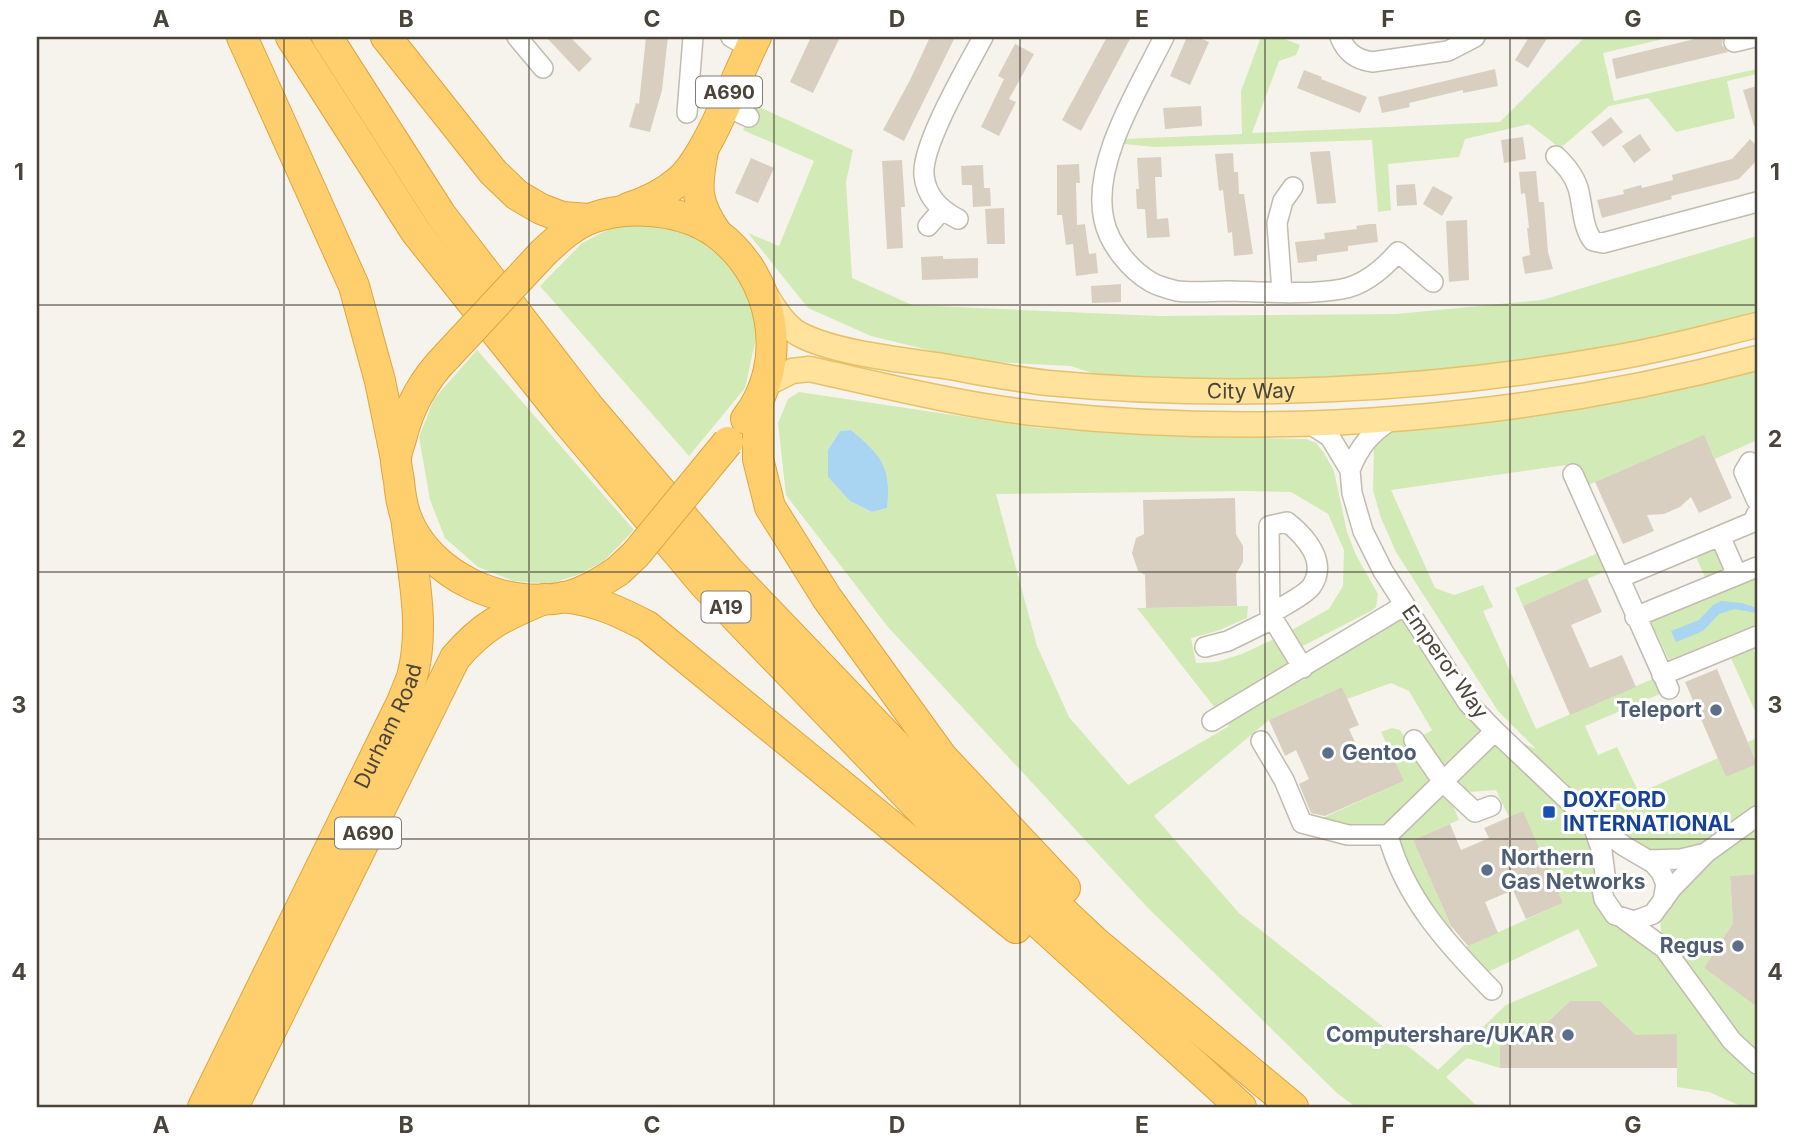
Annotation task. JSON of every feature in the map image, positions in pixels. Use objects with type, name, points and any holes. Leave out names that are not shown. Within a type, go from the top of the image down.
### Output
[{"type":"highway","points":[[242,37],[354,286],[380,382],[396,459]]},
{"type":"highway","name":"A19","points":[[291,37],[416,232],[566,420],[704,584],[966,858],[1241,1107]]},
{"type":"highway","name":"A19","points":[[327,37],[441,215],[588,406],[729,571],[988,841],[1094,941],[1293,1107]]},
{"type":"highway","points":[[386,37],[493,172],[517,195],[562,217],[589,219]]},
{"type":"highway","name":"A690","points":[[703,148],[697,184],[704,215],[741,258],[764,293],[771,330],[772,355],[762,394],[728,442],[636,554],[618,571],[594,587],[554,598],[522,600],[502,596],[463,580],[430,553],[407,517],[396,459],[410,407],[430,372],[566,232],[589,219],[646,202],[665,193],[682,178],[703,148],[736,111],[745,40]]},
{"type":"highway","points":[[621,211],[682,217],[716,232]]},
{"type":"highway","points":[[762,394],[758,459],[770,507],[827,598],[942,757],[1051,874],[1267,1087]]},
{"type":"highway","name":"Durham Road","points":[[203,1107],[412,677],[417,621],[407,517]]},
{"type":"highway","points":[[554,598],[590,600],[609,606],[647,626],[978,897],[1241,1107]]},
{"type":"highway","name":"Durham Road","points":[[233,1107],[454,658],[484,628],[503,616],[554,598]]},
{"type":"main road","name":"City Way","points":[[764,293],[778,314],[798,334],[828,344],[1046,383],[1133,387],[1305,390],[1388,386],[1609,359],[1757,325]]},
{"type":"main road","name":"City Way","points":[[762,394],[792,371],[809,369],[941,397],[1041,414],[1178,423],[1309,423],[1392,419],[1607,392],[1757,358]]},
{"type":"street","points":[[517,37],[543,68]]},
{"type":"street","points":[[687,113],[693,37]]},
{"type":"street","points":[[928,226],[950,215],[929,192],[924,175],[925,158],[983,37]]},
{"type":"street","points":[[1164,37],[1108,154],[1102,177],[1104,222],[1113,243],[1129,263],[1152,282],[1176,290],[1282,292],[1343,289],[1378,274],[1398,252],[1433,282]]},
{"type":"street","points":[[1340,37],[1345,49],[1363,60],[1372,61],[1448,51],[1475,37]]},
{"type":"street","points":[[1734,42],[1755,37]]},
{"type":"street","points":[[1556,156],[1570,171],[1578,186],[1588,234],[1593,242],[1603,243],[1757,202]]},
{"type":"street","points":[[1282,292],[1277,223],[1283,201],[1293,187]]},
{"type":"street","points":[[1350,470],[1365,441],[1392,419]]},
{"type":"street","name":"Emperor Way","points":[[1309,423],[1330,437],[1350,470],[1352,493],[1363,531],[1382,571],[1468,703],[1591,822],[1661,872],[1666,884],[1660,927],[1664,948]]},
{"type":"street","points":[[1749,462],[1744,472],[1757,501]]},
{"type":"street","points":[[1573,474],[1666,682],[1757,636]]},
{"type":"street","points":[[1619,578],[1753,522],[1757,513]]},
{"type":"street","points":[[1720,536],[1737,575]]},
{"type":"street","points":[[1635,617],[1757,567]]},
{"type":"street","points":[[1212,721],[1405,605]]},
{"type":"street","points":[[1205,647],[1228,641],[1272,617],[1303,668]]},
{"type":"street","points":[[1261,741],[1284,780],[1302,823],[1348,835],[1388,835],[1495,731]]},
{"type":"street","points":[[1414,740],[1443,782],[1475,812],[1491,806]]},
{"type":"street","points":[[1624,919],[1644,919],[1654,914],[1672,888],[1707,852],[1757,816]]},
{"type":"street","name":"Emperor Way","points":[[1591,822],[1602,851],[1605,874],[1602,889],[1608,908],[1664,948]]},
{"type":"street","points":[[1388,835],[1394,857],[1431,923],[1492,990]]},
{"type":"street","points":[[1605,874],[1621,859],[1681,859],[1707,852]]},
{"type":"street","points":[[1664,948],[1732,1041],[1757,1064]]},
{"type":"green space","points":[[1261,37],[1279,37],[1300,45],[1296,55],[1279,61],[1252,133],[1500,122],[1585,37],[1672,37],[1603,53],[1614,101],[1757,69],[1757,74],[1727,81],[1735,118],[1676,132],[1648,98],[1609,106],[1563,146],[1556,145],[1529,124],[1465,139],[1459,157],[1388,164],[1391,210],[1378,212],[1372,140],[1155,147],[1124,144],[1124,139],[1242,134],[1241,91]]},
{"type":"green space","points":[[755,105],[853,150],[846,182],[852,278],[912,305],[1159,316],[1396,314],[1542,300],[1757,236],[1757,325],[1503,374],[1133,387],[1071,366],[973,361],[871,336],[808,308],[748,233],[779,246],[814,161],[743,130]]},
{"type":"green space","points":[[619,224],[666,226],[707,241],[742,283],[754,306],[756,338],[745,388],[689,456],[540,286],[582,243]]},
{"type":"green space","points":[[477,350],[634,530],[604,561],[578,575],[549,584],[514,581],[478,567],[445,538],[430,500],[419,437],[434,399]]},
{"type":"green space","points":[[1757,369],[1757,440],[1715,459],[1704,436],[1588,485],[1582,470],[1566,465],[1391,490],[1435,588],[1454,595],[1483,585],[1493,607],[1483,611],[1536,729],[1655,678],[1662,693],[1585,726],[1598,755],[1617,747],[1639,793],[1718,758],[1726,777],[1757,764],[1757,874],[1730,876],[1733,923],[1704,968],[1757,1007],[1757,1107],[1743,1107],[1709,1092],[1677,1087],[1677,1035],[1636,1035],[1600,1001],[1570,1001],[1536,1033],[1501,1033],[1500,1068],[1467,1058],[1446,1077],[1478,1107],[1356,1107],[1338,1094],[1148,908],[888,627],[786,495],[778,423],[788,399],[799,392],[1039,428],[1176,436],[1306,439],[1316,443],[1334,471],[1347,532],[1356,555],[1378,594],[1376,607],[1371,611],[1293,651],[1302,667],[1405,605],[1468,703],[1495,731],[1536,749],[1498,711],[1396,552],[1381,518],[1373,490],[1374,445],[1392,431],[1582,406]],"holes":[[[851,430],[870,447],[882,463],[888,482],[887,508],[872,512],[850,501],[828,477],[828,450],[840,431]],[[1291,492],[1328,514],[1344,550],[1343,586],[1329,609],[1283,635],[1242,654],[1216,662],[1196,663],[1191,638],[1217,631],[1247,618],[1248,606],[1137,608],[1229,726],[1128,785],[1069,717],[1037,646],[996,494]],[[1391,683],[1409,691],[1432,730],[1409,744],[1400,730],[1392,728],[1381,732],[1404,781],[1314,822],[1348,829],[1394,828],[1405,866],[1428,909],[1448,936],[1484,974],[1578,929],[1598,966],[1506,1005],[1438,1070],[1239,913],[1154,816],[1269,720],[1342,687],[1347,699]],[[1496,790],[1509,817],[1523,812],[1563,903],[1461,949],[1413,840],[1459,820],[1450,798],[1468,792]],[[1592,823],[1648,860],[1681,859],[1706,853],[1673,886],[1663,901],[1660,918],[1663,947],[1608,908],[1602,889],[1605,874],[1602,851]]]},
{"type":"green space","points":[[1715,545],[1727,571],[1706,579],[1694,553]]},
{"type":"green space","points":[[1598,553],[1606,571],[1523,606],[1515,588]]},
{"type":"green space","points":[[1757,577],[1757,624],[1669,660],[1651,622]]},
{"type":"green space","points":[[1753,649],[1757,658],[1757,708],[1754,709],[1731,658]]},
{"type":"green space","points":[[1757,738],[1757,764],[1748,742]]},
{"type":"water","points":[[851,430],[870,447],[882,463],[888,482],[887,508],[872,512],[850,501],[828,477],[828,450],[840,431]]},
{"type":"water","points":[[1721,601],[1757,608],[1757,613],[1735,609],[1719,614],[1703,631],[1676,642],[1671,631],[1699,620],[1713,605]]},
{"type":"building","points":[[546,37],[570,37],[592,59],[579,72]]},
{"type":"building","points":[[646,37],[668,37],[662,90],[650,132],[629,127],[636,103],[639,104]]},
{"type":"building","points":[[811,37],[840,37],[813,93],[790,82]]},
{"type":"building","points":[[930,37],[955,37],[904,141],[883,130]]},
{"type":"building","points":[[1107,37],[1131,37],[1081,131],[1062,120]]},
{"type":"building","points":[[1187,37],[1197,37],[1209,42],[1190,85],[1170,76]]},
{"type":"building","points":[[1529,37],[1548,37],[1528,68],[1515,60]]},
{"type":"building","points":[[1703,37],[1723,37],[1722,45],[1728,52],[1616,79],[1612,59]]},
{"type":"building","points":[[1015,44],[1034,54],[1009,99],[1016,102],[999,136],[981,127],[1004,79],[998,76]]},
{"type":"building","points":[[1495,69],[1498,86],[1463,93],[1463,90],[1409,103],[1410,107],[1382,113],[1378,97]]},
{"type":"building","points":[[1304,70],[1367,97],[1360,113],[1297,88]]},
{"type":"building","points":[[1757,86],[1757,126],[1754,126],[1743,90]]},
{"type":"building","points":[[1201,106],[1202,126],[1165,129],[1163,108]]},
{"type":"building","points":[[1611,117],[1623,132],[1603,147],[1591,132]]},
{"type":"building","points":[[1640,134],[1651,150],[1634,163],[1622,146]]},
{"type":"building","points":[[1523,137],[1526,159],[1504,163],[1501,140]]},
{"type":"building","points":[[1750,139],[1757,146],[1757,160],[1739,179],[1671,196],[1672,199],[1602,218],[1597,200],[1624,194],[1623,190],[1641,185],[1642,188],[1673,180],[1672,175],[1732,159]]},
{"type":"building","points":[[1330,151],[1336,203],[1317,204],[1310,152]]},
{"type":"building","points":[[1233,153],[1234,172],[1238,172],[1239,194],[1244,194],[1253,254],[1234,256],[1232,232],[1228,233],[1223,190],[1219,191],[1215,154]]},
{"type":"building","points":[[1161,157],[1162,177],[1155,177],[1157,219],[1168,218],[1170,237],[1147,238],[1145,209],[1137,209],[1137,158]]},
{"type":"building","points":[[751,158],[774,168],[758,203],[735,193]]},
{"type":"building","points":[[902,160],[905,207],[901,207],[903,248],[887,249],[882,161]]},
{"type":"building","points":[[1079,164],[1080,183],[1076,183],[1077,225],[1085,224],[1089,254],[1096,253],[1098,273],[1076,276],[1073,244],[1066,245],[1062,215],[1057,215],[1057,165]]},
{"type":"building","points":[[983,165],[984,188],[990,188],[991,206],[973,207],[972,185],[962,185],[961,166]]},
{"type":"building","points":[[1536,171],[1539,202],[1544,202],[1548,252],[1553,269],[1525,274],[1522,257],[1530,255],[1529,228],[1525,193],[1521,194],[1519,172]]},
{"type":"building","points":[[1415,184],[1417,205],[1397,206],[1396,185]]},
{"type":"building","points":[[1433,186],[1453,197],[1442,216],[1423,204]]},
{"type":"building","points":[[1004,208],[1005,244],[987,244],[985,209]]},
{"type":"building","points":[[1467,220],[1469,280],[1449,282],[1446,221]]},
{"type":"building","points":[[1376,224],[1378,242],[1348,246],[1348,251],[1317,255],[1317,261],[1298,263],[1295,242],[1325,239],[1324,233],[1357,229],[1356,226]]},
{"type":"building","points":[[943,256],[943,259],[978,258],[978,278],[922,280],[921,257]]},
{"type":"building","points":[[1121,284],[1121,302],[1092,303],[1091,286]]},
{"type":"building","points":[[1704,435],[1732,498],[1699,513],[1691,497],[1680,507],[1664,514],[1647,515],[1654,531],[1623,544],[1595,482]]},
{"type":"building","points":[[1235,498],[1236,534],[1243,546],[1243,562],[1236,574],[1237,606],[1146,608],[1145,575],[1138,571],[1132,553],[1136,538],[1144,534],[1143,500]]},
{"type":"building","points":[[1587,578],[1602,612],[1571,625],[1590,668],[1622,655],[1636,687],[1570,715],[1523,606]]},
{"type":"building","name":"Teleport","points":[[1717,669],[1757,764],[1726,777],[1685,682]]},
{"type":"building","name":"Gentoo","points":[[1342,687],[1359,725],[1349,729],[1362,758],[1388,746],[1404,781],[1325,816],[1311,813],[1299,784],[1309,779],[1296,750],[1285,756],[1269,720]]},
{"type":"building","name":"Northern Gas Networks","points":[[1523,811],[1563,903],[1526,919],[1513,890],[1485,902],[1498,933],[1468,946],[1451,926],[1413,840],[1450,824],[1461,850],[1489,838],[1484,828]]},
{"type":"building","name":"Regus","points":[[1757,874],[1757,1007],[1704,968],[1733,923],[1730,876]]},
{"type":"building","name":"Computershare/UKAR","points":[[1570,1001],[1600,1001],[1636,1035],[1677,1034],[1677,1068],[1500,1068],[1500,1033],[1536,1033]]},
{"type":"place","name":"Teleport","points":[[1716,710]]},
{"type":"place","name":"Gentoo","points":[[1328,753]]},
{"type":"place","name":"DOXFORD INTERNATIONAL","points":[[1549,812]]},
{"type":"place","name":"Northern Gas Networks","points":[[1487,870]]},
{"type":"place","name":"Regus","points":[[1738,946]]},
{"type":"place","name":"Computershare/UKAR","points":[[1568,1035]]}]
